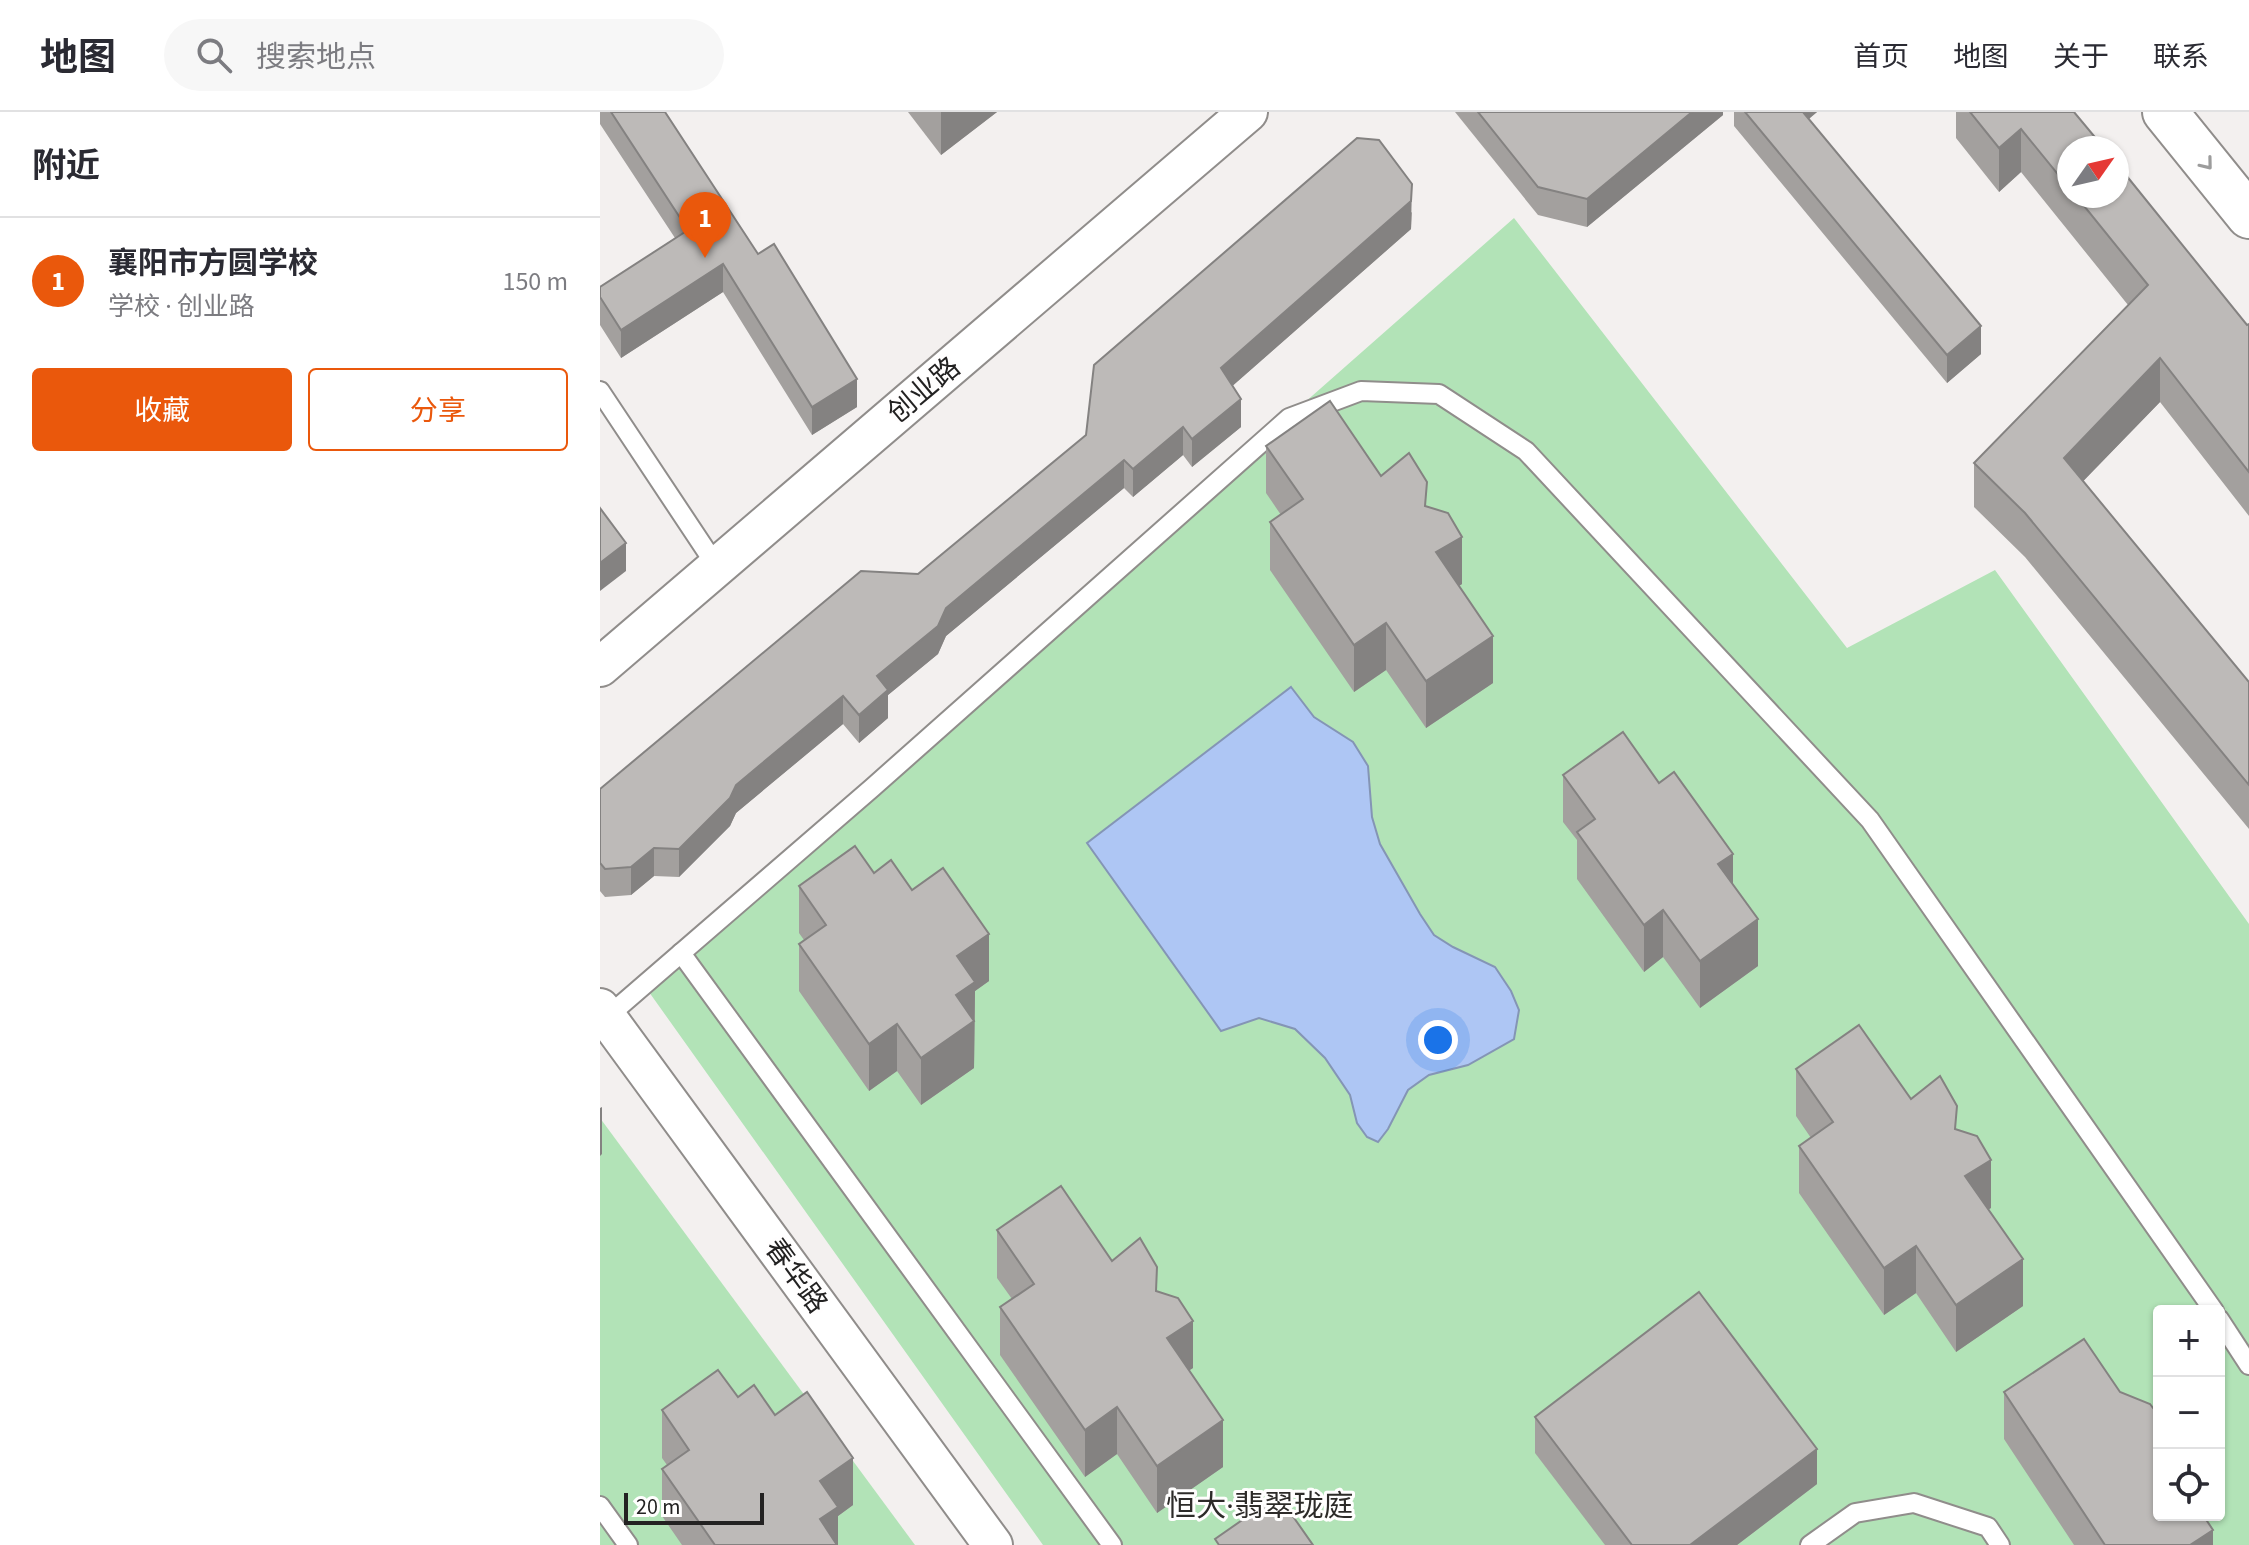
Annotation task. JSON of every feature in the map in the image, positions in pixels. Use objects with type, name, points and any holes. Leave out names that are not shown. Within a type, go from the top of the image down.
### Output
[{"type":"main road","points":[[2165,112],[2249,216]]},
{"type":"street","name":"创业路","points":[[600,667],[1248,112]]},
{"type":"street","name":"春华路","points":[[603,1012],[993,1545]]},
{"type":"lane","points":[[600,391],[717,567]]},
{"type":"lane","points":[[603,1012],[681,953],[872,788],[1289,418],[1361,391],[1439,394],[1526,451],[1870,820],[2210,1305]]},
{"type":"lane","points":[[681,953],[1112,1545]]},
{"type":"lane","points":[[2225,1328],[2249,1365]]},
{"type":"lane","points":[[1810,1545],[1855,1513],[1914,1503],[1988,1527],[2000,1545]]},
{"type":"lane","points":[[600,1506],[628,1545]]},
{"type":"green space","points":[[1514,218],[1847,648],[1995,570],[2249,924],[2249,1545],[1043,1545],[644,985]]},
{"type":"green space","points":[[600,1118],[915,1545],[600,1545]]},
{"type":"water","points":[[1291,687],[1314,717],[1353,742],[1368,766],[1372,817],[1380,844],[1434,935],[1495,967],[1519,1010],[1514,1039],[1468,1065],[1429,1075],[1408,1090],[1378,1142],[1367,1137],[1357,1123],[1350,1095],[1325,1058],[1295,1029],[1259,1018],[1221,1031],[1087,843]]},
{"type":"building","points":[[611,112],[665,112],[758,254],[774,244],[857,379],[812,407],[723,264],[621,330],[600,297],[600,287],[688,230]]},
{"type":"building","points":[[1478,112],[1692,112],[1587,199],[1538,187]]},
{"type":"building","points":[[1745,112],[1803,112],[1981,326],[1947,355]]},
{"type":"building","points":[[1970,112],[2074,112],[2094,136],[2057,136],[2057,173],[2021,129],[1999,148]]},
{"type":"building","points":[[1357,138],[1379,140],[1412,184],[1411,201],[1221,368],[1241,399],[1192,439],[1183,427],[1133,469],[1124,460],[946,608],[938,626],[877,676],[888,690],[859,715],[843,696],[736,785],[730,798],[679,849],[654,848],[631,867],[605,869],[600,863],[600,789],[861,571],[918,574],[1086,435],[1094,365]]},
{"type":"building","points":[[2129,179],[2249,324],[2249,472],[2160,358],[2064,458],[2249,682],[2249,785],[2025,513],[1974,463],[2148,285],[2086,208],[2129,208]]},
{"type":"building","points":[[1330,401],[1381,476],[1409,453],[1427,482],[1425,506],[1448,513],[1462,537],[1436,552],[1493,636],[1426,681],[1386,623],[1354,645],[1270,522],[1303,499],[1266,446]]},
{"type":"building","points":[[600,508],[626,543],[600,563]]},
{"type":"building","points":[[1623,732],[1659,783],[1674,772],[1733,854],[1718,864],[1758,919],[1700,961],[1663,910],[1644,925],[1577,832],[1595,819],[1563,775]]},
{"type":"building","points":[[855,846],[874,873],[891,860],[912,890],[943,868],[989,934],[957,956],[975,982],[956,995],[974,1021],[921,1058],[897,1024],[869,1044],[799,944],[826,925],[799,886]]},
{"type":"building","points":[[1859,1025],[1911,1099],[1940,1076],[1957,1106],[1955,1129],[1977,1136],[1991,1160],[1965,1176],[2023,1259],[1956,1305],[1916,1246],[1884,1268],[1799,1146],[1833,1122],[1796,1069]]},
{"type":"building","points":[[1061,1186],[1112,1261],[1140,1238],[1157,1267],[1156,1291],[1178,1298],[1193,1321],[1167,1338],[1223,1420],[1157,1466],[1117,1407],[1085,1430],[1000,1307],[1034,1284],[997,1230]]},
{"type":"building","points":[[1699,1292],[1817,1449],[1690,1545],[1632,1545],[1535,1417]]},
{"type":"building","points":[[2084,1339],[2120,1392],[2153,1408],[2153,1521],[2207,1521],[2213,1530],[2190,1545],[2105,1545],[2004,1392]]},
{"type":"building","points":[[718,1370],[738,1397],[754,1385],[775,1415],[807,1392],[853,1458],[820,1481],[838,1507],[820,1519],[837,1545],[715,1545],[662,1469],[689,1450],[662,1410]]},
{"type":"building","points":[[1278,1495],[1313,1545],[1219,1545],[1215,1539]]},
{"type":"place","name":"襄阳市方圆学校","points":[[705,258]]},
{"type":"district","name":"恒大·翡翠珑庭","points":[[1260,1506]]}]
